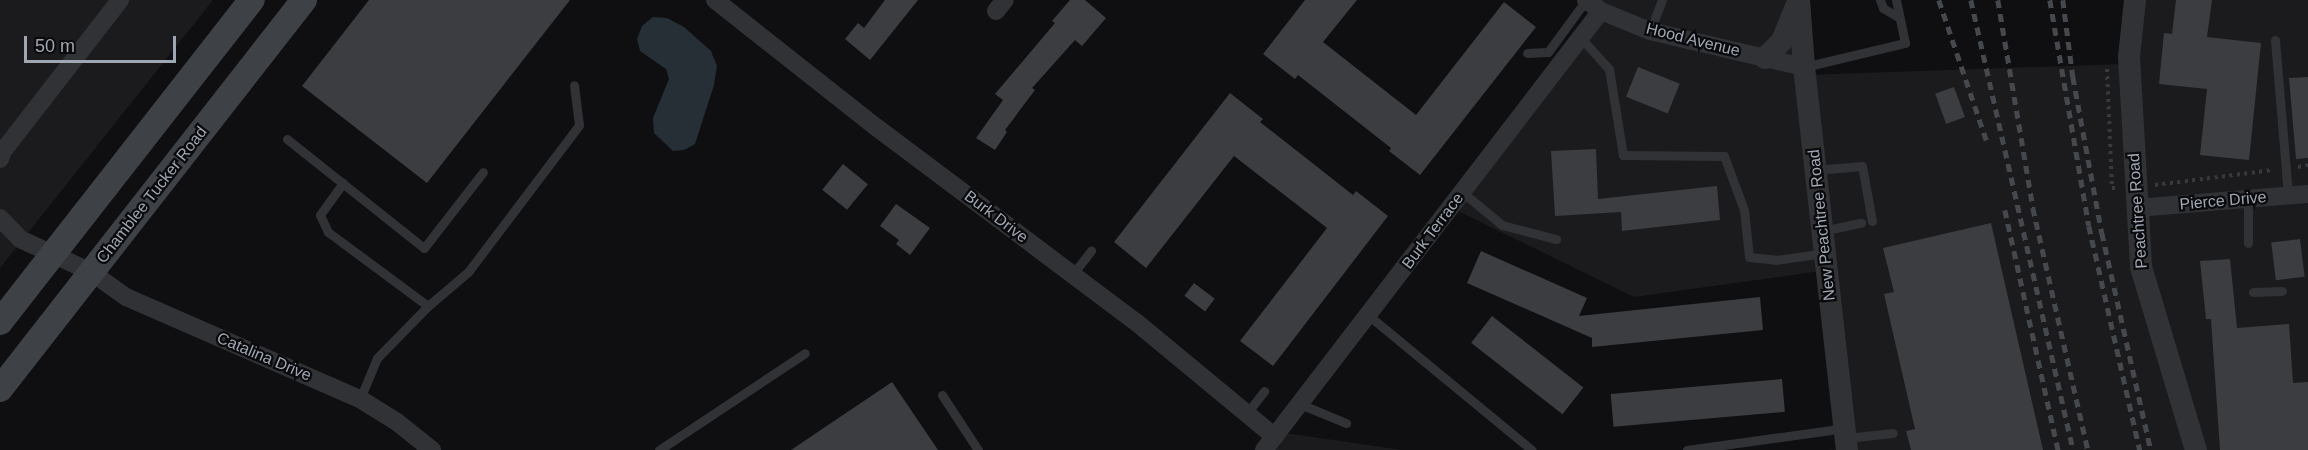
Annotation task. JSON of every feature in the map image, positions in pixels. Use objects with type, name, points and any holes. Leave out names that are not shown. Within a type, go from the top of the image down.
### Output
[{"type":"main road","points":[[0,322],[252,0]]},
{"type":"main road","name":"Chamblee Tucker Road","points":[[0,389],[304,0]]},
{"type":"street","points":[[0,159],[3,152],[120,0]]},
{"type":"street","name":"Burk Drive","points":[[715,0],[876,128],[1136,322],[1247,413],[1270,443]]},
{"type":"street","name":"Hood Avenue","points":[[1586,0],[1601,11],[1650,31],[1804,68]]},
{"type":"street","points":[[1765,58],[1782,41],[1799,0]]},
{"type":"street","name":"New Peachtree Road","points":[[1799,0],[1804,68],[1846,438]]},
{"type":"street","name":"Peachtree Road","points":[[2135,0],[2129,57],[2140,267],[2196,450]]},
{"type":"street","name":"Burk Terrace","points":[[1270,443],[1601,11]]},
{"type":"street","name":"Pierce Drive","points":[[2137,208],[2308,194]]},
{"type":"street","name":"Catalina Drive","points":[[0,218],[20,239],[91,272],[126,297],[360,399],[397,422],[432,450]]},
{"type":"lane","points":[[1527,53],[1548,52],[1586,0]]},
{"type":"lane","points":[[1650,31],[1662,0]]},
{"type":"lane","points":[[1880,0],[1883,8],[1898,17]]},
{"type":"lane","points":[[1804,68],[1905,43],[1896,0]]},
{"type":"lane","points":[[1581,38],[1609,69],[1623,155],[1724,156],[1744,210],[1749,257],[1776,260],[1824,242],[1861,223]]},
{"type":"lane","points":[[2275,40],[2288,195]]},
{"type":"lane","points":[[360,399],[377,358],[428,306],[468,272],[579,125],[574,85]]},
{"type":"lane","points":[[287,139],[424,248],[483,172]]},
{"type":"lane","points":[[1815,170],[1862,166],[1872,221]]},
{"type":"lane","points":[[343,183],[320,215],[328,232],[428,306]]},
{"type":"lane","points":[[1462,192],[1502,225],[1556,239]]},
{"type":"lane","points":[[2248,199],[2248,243]]},
{"type":"lane","points":[[1072,275],[1091,251]]},
{"type":"lane","points":[[2253,292],[2282,291]]},
{"type":"lane","points":[[1368,315],[1532,450]]},
{"type":"lane","points":[[660,450],[805,353]]},
{"type":"lane","points":[[1247,413],[1264,391]]},
{"type":"lane","points":[[942,395],[978,450]]},
{"type":"lane","points":[[1300,404],[1346,423]]},
{"type":"lane","points":[[1687,450],[1893,433]]},
{"type":"path","points":[[2154,185],[2308,165]]},
{"type":"shaded area","points":[[0,0],[213,0],[0,268]]},
{"type":"shaded area","points":[[1580,0],[1791,0],[1805,75],[2124,64],[2131,0],[2308,0],[2308,450],[1826,450],[1854,448],[1835,269],[1634,297],[1446,205],[1600,15]]},
{"type":"shaded area","points":[[653,17],[667,18],[684,27],[711,51],[717,66],[714,85],[695,144],[684,150],[673,151],[654,133],[653,118],[669,79],[666,69],[640,51],[637,39],[642,26]]},
{"type":"shaded area","points":[[1285,433],[1402,450],[1272,450]]},
{"type":"building","points":[[369,0],[570,0],[427,183],[302,86]]},
{"type":"building","points":[[885,0],[918,0],[870,60],[845,39],[858,23],[864,28]]},
{"type":"building","points":[[1070,0],[1085,0],[1106,18],[1082,46],[1075,40],[1032,88],[1035,90],[1005,130],[1007,132],[995,150],[976,138],[1003,100],[995,94],[1055,23],[1052,21]]},
{"type":"building","points":[[1305,0],[1357,0],[1323,42],[1416,115],[1504,2],[1536,27],[1420,175],[1389,151],[1391,148],[1298,75],[1295,79],[1263,54]]},
{"type":"building","points":[[2176,0],[2212,0],[2207,37],[2261,43],[2249,160],[2200,155],[2207,89],[2159,84],[2164,33],[2172,34]]},
{"type":"building","points":[[1638,67],[1680,84],[1668,114],[1626,97]]},
{"type":"building","points":[[2308,77],[2308,158],[2296,159],[2289,78]]},
{"type":"building","points":[[1954,87],[1965,117],[1946,124],[1935,94]]},
{"type":"building","points":[[1230,93],[1263,119],[1260,122],[1353,195],[1356,191],[1388,216],[1273,366],[1240,341],[1327,228],[1234,156],[1146,268],[1114,242]]},
{"type":"building","points":[[1596,149],[1598,199],[1717,186],[1720,220],[1622,231],[1621,212],[1555,216],[1551,151]]},
{"type":"building","points":[[843,164],[868,184],[847,210],[822,190]]},
{"type":"building","points":[[896,204],[930,228],[910,255],[896,244],[899,240],[880,226]]},
{"type":"building","points":[[1991,223],[2043,450],[1911,450],[1906,431],[1915,429],[1884,294],[1894,292],[1883,248]]},
{"type":"building","points":[[2300,239],[2305,277],[2276,280],[2271,243]]},
{"type":"building","points":[[1481,251],[1587,298],[1579,316],[1760,297],[1763,330],[1592,347],[1592,338],[1467,283]]},
{"type":"building","points":[[2230,259],[2237,328],[2289,324],[2293,383],[2308,382],[2308,450],[2220,450],[2211,319],[2206,319],[2200,261]]},
{"type":"building","points":[[1194,283],[1215,299],[1205,311],[1184,296]]},
{"type":"building","points":[[1492,316],[1583,387],[1562,414],[1471,343]]},
{"type":"building","points":[[1782,379],[1785,412],[1614,427],[1611,394]]},
{"type":"building","points":[[892,382],[938,450],[791,450]]},
{"type":"railway","points":[[1939,0],[1988,145]]},
{"type":"railway","points":[[1971,0],[2073,450]]},
{"type":"railway","points":[[1998,0],[2033,208],[2088,450]]},
{"type":"railway","points":[[2050,0],[2089,226],[2140,450]]},
{"type":"railway","points":[[2063,0],[2073,77],[2102,233],[2151,450]]},
{"type":"railway","points":[[2005,210],[2058,450]]}]
